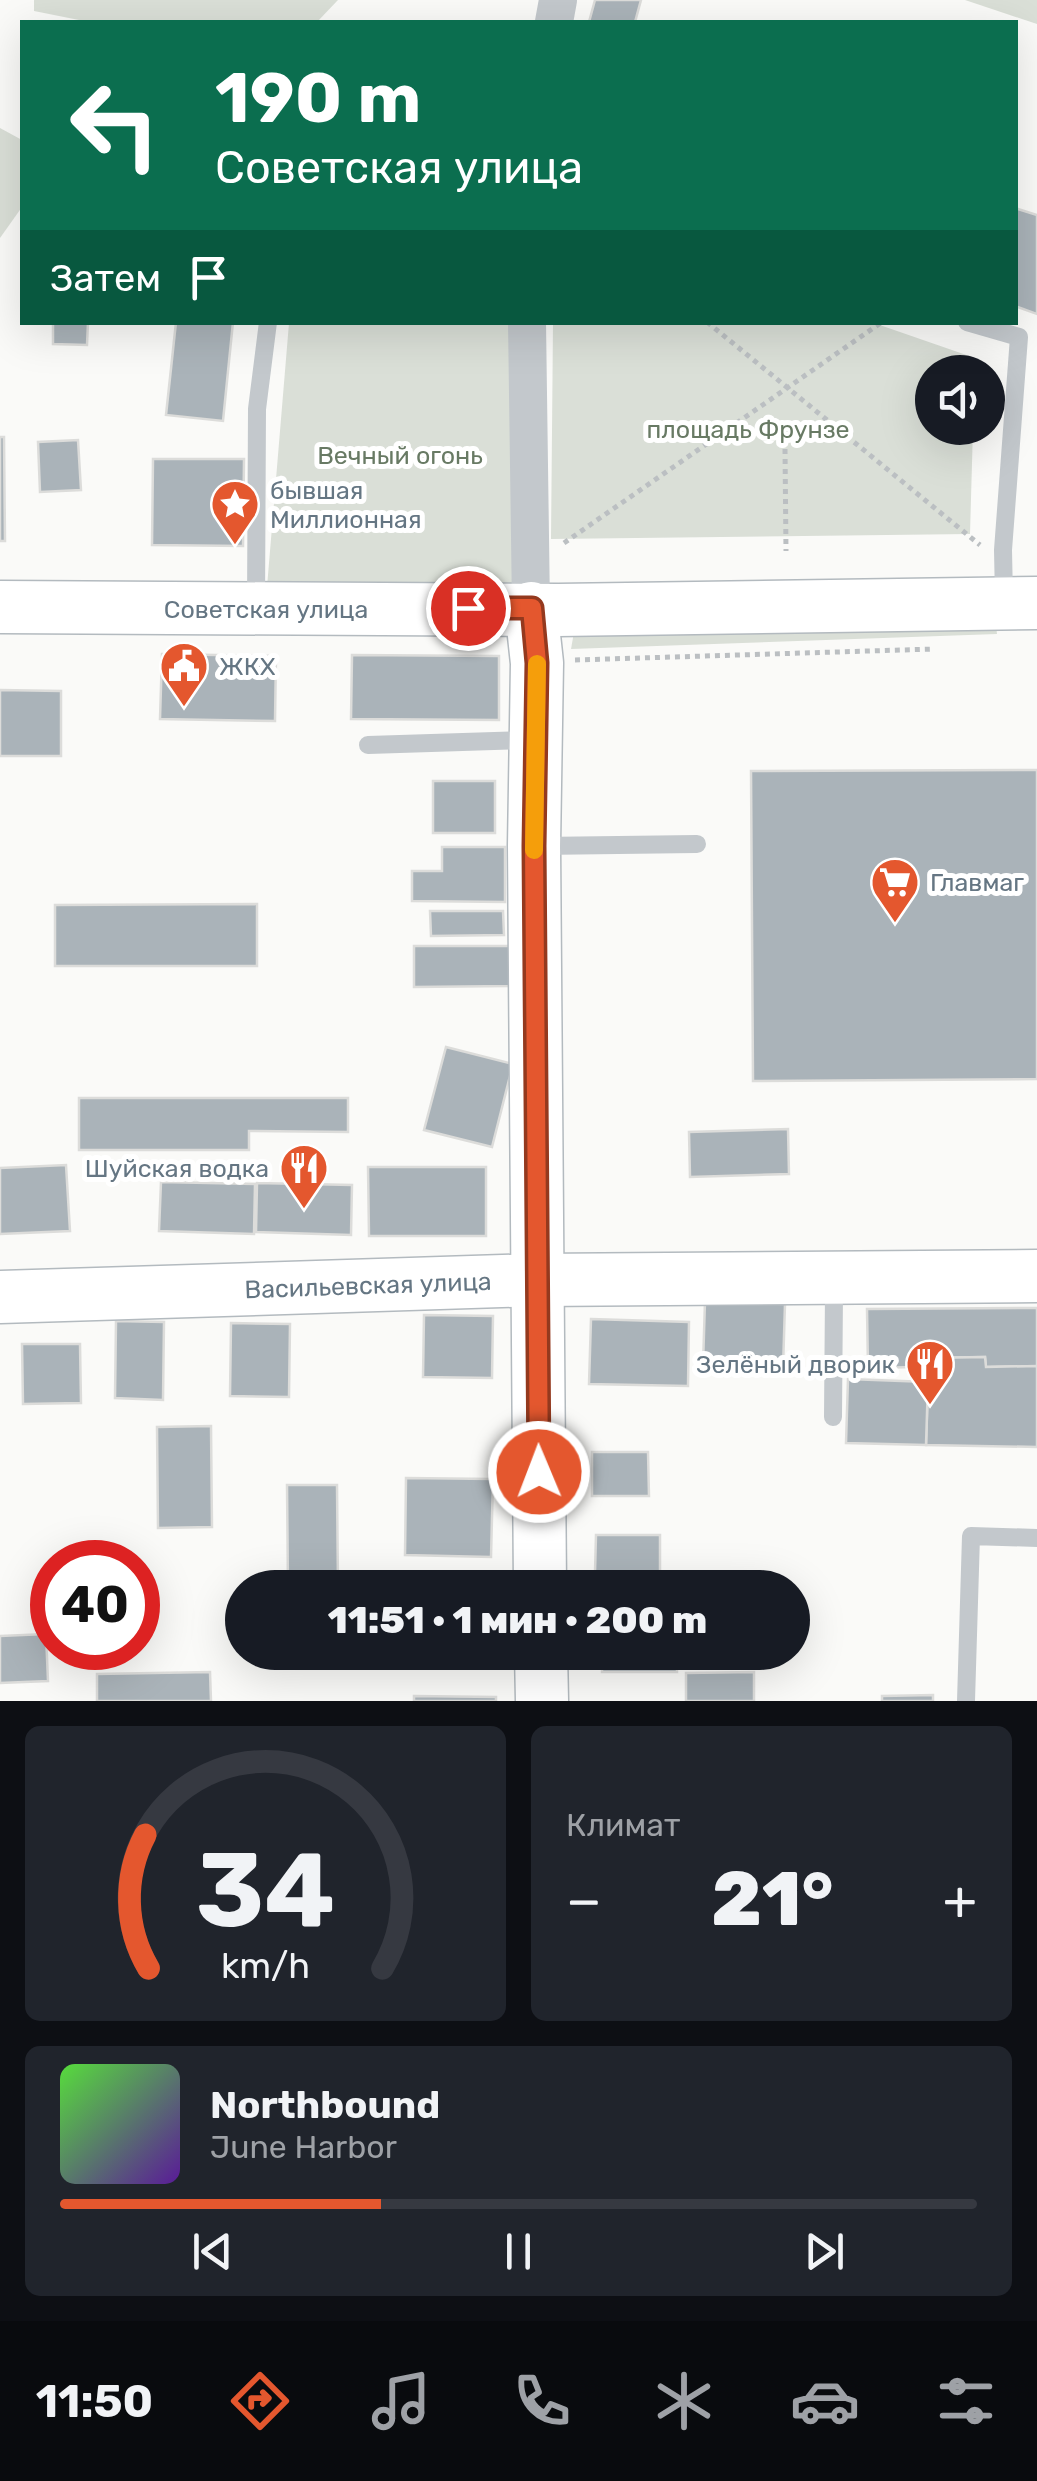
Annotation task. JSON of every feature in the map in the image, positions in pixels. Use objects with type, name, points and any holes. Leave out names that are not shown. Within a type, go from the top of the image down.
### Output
[{"type":"street","points":[[527,325],[532,608],[537,663],[534,846],[540,1570]]},
{"type":"street","points":[[532,608],[1021,604]]},
{"type":"street","name":"Советская улица","points":[[0,607],[532,608]]},
{"type":"street","name":"Васильевская улица","points":[[0,1297],[536,1280],[1037,1276]]},
{"type":"street","points":[[542,1670],[542,1701]]},
{"type":"lane","points":[[256,610],[258,409],[268,325]]},
{"type":"lane","points":[[978,325],[1019,337],[1003,550],[1021,604]]},
{"type":"lane","points":[[368,745],[536,740]]},
{"type":"lane","points":[[534,846],[697,844]]},
{"type":"lane","points":[[833,1417],[834,1292]]},
{"type":"lane","points":[[966,1701],[971,1536],[1037,1538]]},
{"type":"path","points":[[711,325],[986,550]]},
{"type":"path","points":[[552,552],[878,325]]},
{"type":"path","points":[[785,448],[786,551]]},
{"type":"path","points":[[537,663],[948,648]]},
{"type":"green space","points":[[34,0],[338,0],[319,20],[79,20],[34,11]]},
{"type":"green space","points":[[965,0],[1037,0],[1037,24]]},
{"type":"green space","points":[[0,128],[20,139],[20,210],[0,238]]},
{"type":"green space","name":"Вечный огонь","points":[[289,325],[518,325],[526,588],[267,587]]},
{"type":"green space","name":"площадь Фрунзе","points":[[553,325],[880,325],[966,355],[915,355],[915,445],[973,445],[970,534],[551,539]]},
{"type":"green space","points":[[995,616],[997,634],[571,649],[576,621]]},
{"type":"building","points":[[595,0],[641,0],[636,20],[590,20]]},
{"type":"building","points":[[1018,209],[1037,215],[1037,314],[1018,307]]},
{"type":"building","points":[[53,325],[88,325],[87,345],[53,344]]},
{"type":"building","points":[[176,325],[233,325],[223,421],[166,415]]},
{"type":"building","points":[[0,437],[4,437],[5,541],[0,541]]},
{"type":"building","points":[[78,440],[81,490],[40,492],[38,442]]},
{"type":"building","points":[[153,459],[244,459],[243,546],[152,545]]},
{"type":"building","points":[[162,654],[276,656],[275,721],[160,719]]},
{"type":"building","points":[[352,655],[499,656],[499,720],[351,719]]},
{"type":"building","points":[[0,690],[61,691],[61,756],[0,756]]},
{"type":"building","name":"Главмаг","points":[[1037,770],[1037,1079],[753,1081],[751,771]]},
{"type":"building","points":[[433,781],[495,781],[495,833],[433,833]]},
{"type":"building","points":[[442,847],[505,847],[505,902],[412,901],[412,871],[442,871]]},
{"type":"building","points":[[257,904],[257,966],[55,966],[55,905]]},
{"type":"building","points":[[430,911],[503,911],[504,935],[431,936]]},
{"type":"building","points":[[414,946],[511,946],[511,986],[414,987]]},
{"type":"building","points":[[446,1047],[513,1064],[492,1147],[424,1130]]},
{"type":"building","points":[[79,1098],[348,1098],[348,1132],[249,1131],[249,1150],[79,1150]]},
{"type":"building","points":[[788,1129],[789,1174],[690,1177],[689,1132]]},
{"type":"building","points":[[66,1165],[70,1231],[0,1234],[0,1168]]},
{"type":"building","points":[[368,1167],[486,1167],[486,1236],[369,1236]]},
{"type":"building","points":[[161,1182],[255,1184],[254,1234],[159,1231]]},
{"type":"building","points":[[257,1183],[352,1185],[351,1235],[256,1232]]},
{"type":"building","points":[[705,1301],[785,1304],[783,1368],[703,1365]]},
{"type":"building","points":[[1037,1308],[1037,1366],[986,1367],[985,1357],[916,1358],[916,1367],[868,1368],[867,1309]]},
{"type":"building","points":[[424,1315],[493,1316],[492,1378],[423,1377]]},
{"type":"building","points":[[591,1319],[689,1322],[688,1386],[589,1384]]},
{"type":"building","points":[[116,1321],[164,1322],[163,1400],[115,1398]]},
{"type":"building","points":[[231,1323],[290,1324],[289,1397],[230,1396]]},
{"type":"building","points":[[22,1344],[80,1344],[81,1403],[23,1404]]},
{"type":"building","points":[[985,1357],[986,1367],[1037,1366],[1037,1447],[926,1445],[929,1358]]},
{"type":"building","points":[[848,1379],[928,1382],[926,1445],[846,1443]]},
{"type":"building","points":[[211,1426],[212,1527],[158,1528],[157,1427]]},
{"type":"building","points":[[592,1452],[648,1452],[649,1496],[592,1496]]},
{"type":"building","points":[[406,1478],[493,1479],[491,1557],[405,1555]]},
{"type":"building","points":[[287,1485],[337,1485],[338,1570],[288,1570]]},
{"type":"building","points":[[596,1535],[660,1535],[660,1570],[595,1570]]},
{"type":"building","points":[[30,1635],[30,1670],[48,1670],[48,1681],[0,1683],[0,1636]]},
{"type":"building","points":[[602,1670],[677,1670],[677,1672]]},
{"type":"building","points":[[210,1672],[211,1701],[97,1701],[97,1674]]},
{"type":"building","points":[[754,1672],[754,1701],[686,1701],[686,1673]]},
{"type":"building","points":[[933,1695],[933,1701],[882,1701],[882,1696]]},
{"type":"building","points":[[414,1696],[496,1697],[496,1701],[414,1701]]},
{"type":"slow traffic","points":[[534,850],[537,664]]},
{"type":"place","name":"бывшая Миллионная","points":[[235,546]]},
{"type":"place","name":"ЖКХ","points":[[184,708]]},
{"type":"place","name":"Главмаг","points":[[895,924]]},
{"type":"place","name":"Шуйская водка","points":[[304,1210]]},
{"type":"place","name":"Зелёный дворик","points":[[930,1406]]},
{"type":"route","points":[[468,608],[532,608],[537,663],[534,846],[539,1472]]}]
